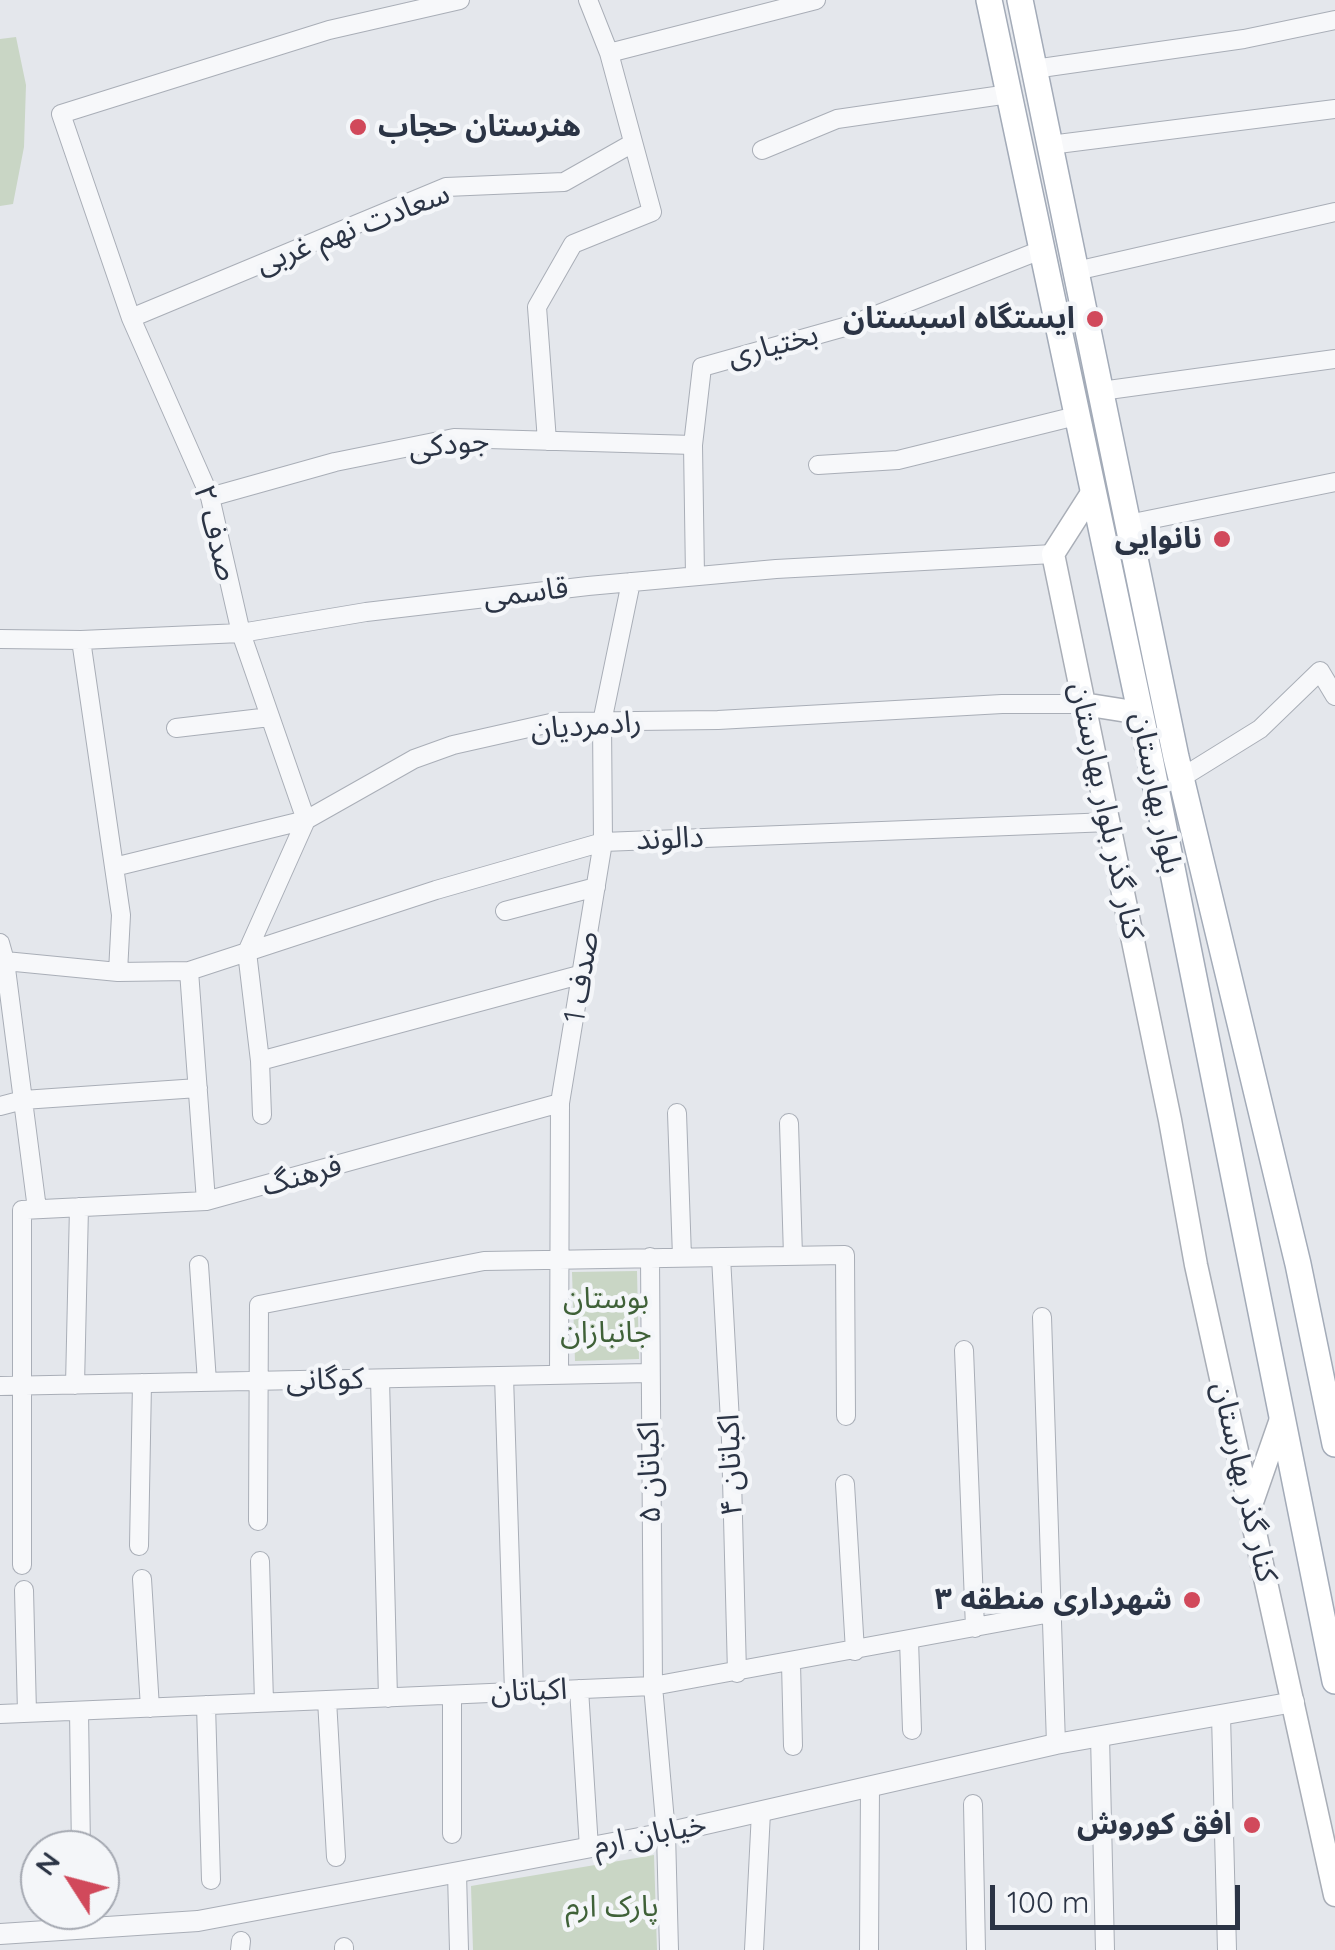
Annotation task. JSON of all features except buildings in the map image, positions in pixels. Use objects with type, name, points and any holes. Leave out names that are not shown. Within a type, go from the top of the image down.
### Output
[{"type":"main road","name":"بلوار بهارستان","points":[[989,0],[1140,714],[1335,1681]]},
{"type":"main road","name":"بلوار بهارستان","points":[[1020,0],[1182,778],[1298,1264],[1335,1444]]},
{"type":"main road","points":[[1052,554],[1092,492]]},
{"type":"main road","name":"کنار گذر بلوار بهارستان","points":[[1052,554],[1158,1067]]},
{"type":"main road","points":[[1083,704],[1140,714]]},
{"type":"main road","points":[[1196,996],[1211,1024],[1219,1026],[1230,1018],[1234,989]]},
{"type":"main road","points":[[1218,1101],[1219,1072],[1222,1065],[1230,1062],[1237,1064],[1256,1090]]},
{"type":"main road","name":"کنار گذر بهارستان","points":[[1158,1067],[1196,1266],[1335,1896]]},
{"type":"main road","points":[[1250,1508],[1282,1418]]},
{"type":"street","points":[[548,441],[536,307],[573,244],[652,212],[608,53],[588,0]]},
{"type":"street","points":[[608,53],[816,0]]},
{"type":"street","name":"صدف ۲","points":[[306,820],[241,633],[210,497],[131,318],[61,114],[329,30],[453,1]]},
{"type":"street","points":[[1034,69],[1244,38],[1335,20]]},
{"type":"street","points":[[762,150],[836,118],[1009,94]]},
{"type":"street","points":[[1050,145],[1335,109]]},
{"type":"street","name":"سعادت نهم غربی","points":[[131,318],[446,187],[564,182],[633,143]]},
{"type":"street","points":[[1076,271],[1335,212]]},
{"type":"street","name":"بختیاری","points":[[695,576],[694,445],[699,374],[707,364],[848,326],[1041,250]]},
{"type":"street","points":[[1101,392],[1335,359]]},
{"type":"street","points":[[818,464],[898,460],[1076,416]]},
{"type":"street","name":"جودکی","points":[[210,497],[334,462],[454,438],[694,445]]},
{"type":"street","points":[[1128,524],[1335,482]]},
{"type":"street","name":"قاسمی","points":[[0,639],[81,640],[241,633],[366,612],[631,582],[1052,554]]},
{"type":"street","name":"صدف 1","points":[[559,1375],[560,1103],[603,842],[602,722],[631,582]]},
{"type":"street","points":[[81,640],[120,915],[118,972]]},
{"type":"street","points":[[1182,778],[1260,729],[1320,671],[1335,696]]},
{"type":"street","name":"رادمردیان","points":[[114,867],[306,820],[414,759],[453,745],[555,722],[718,720],[1002,704],[1083,704]]},
{"type":"street","points":[[176,728],[270,718]]},
{"type":"street","points":[[262,1116],[260,1061],[247,952],[306,820]]},
{"type":"street","name":"دالوند","points":[[2,956],[118,972],[189,972],[436,890],[603,842],[1110,822]]},
{"type":"street","points":[[505,911],[596,887]]},
{"type":"street","points":[[2,956],[36,1209],[22,1210],[22,1566]]},
{"type":"street","points":[[189,972],[206,1201]]},
{"type":"street","points":[[260,1061],[583,974]]},
{"type":"street","points":[[0,1106],[23,1100],[198,1088]]},
{"type":"street","name":"فرهنگ","points":[[36,1209],[206,1201],[560,1103]]},
{"type":"street","points":[[677,1113],[682,1257]]},
{"type":"street","points":[[788,1123],[793,1256]]},
{"type":"street","points":[[75,1384],[79,1208]]},
{"type":"street","points":[[258,1521],[259,1305],[484,1261],[846,1255],[846,1416]]},
{"type":"street","name":"اکباتان ۴","points":[[721,1256],[737,1673]]},
{"type":"street","name":"اکباتان ۵","points":[[650,1257],[653,1686],[666,1833],[668,1950]]},
{"type":"street","points":[[199,1265],[206,1382]]},
{"type":"street","points":[[1042,1317],[1056,1744]]},
{"type":"street","points":[[964,1350],[974,1628]]},
{"type":"street","name":"کوگانی","points":[[0,1386],[649,1373]]},
{"type":"street","points":[[504,1376],[514,1692]]},
{"type":"street","points":[[380,1378],[388,1698]]},
{"type":"street","points":[[139,1546],[142,1383]]},
{"type":"street","points":[[845,1484],[854,1651]]},
{"type":"street","points":[[260,1561],[264,1702]]},
{"type":"street","points":[[142,1580],[150,1708]]},
{"type":"street","points":[[24,1590],[27,1713]]},
{"type":"street","name":"اکباتان","points":[[0,1714],[653,1686],[1052,1613]]},
{"type":"street","points":[[909,1640],[912,1730]]},
{"type":"street","points":[[791,1663],[794,1746]]},
{"type":"street","points":[[579,1689],[589,1848]]},
{"type":"street","points":[[452,1695],[452,1834]]},
{"type":"street","points":[[327,1700],[336,1857]]},
{"type":"street","name":"خیابان ارم","points":[[0,1934],[198,1921],[666,1833],[1056,1744],[1294,1702]]},
{"type":"street","points":[[206,1706],[211,1880]]},
{"type":"street","points":[[79,1711],[81,1830]]},
{"type":"street","points":[[1221,1715],[1227,1950]]},
{"type":"street","points":[[1100,1736],[1105,1950]]},
{"type":"street","points":[[869,1950],[870,1787]]},
{"type":"street","points":[[973,1804],[976,1950]]},
{"type":"street","points":[[754,1950],[761,1812]]},
{"type":"street","points":[[457,1872],[459,1950]]},
{"type":"green space","points":[[16,37],[26,85],[24,147],[13,204],[0,206],[0,39]]},
{"type":"green space","name":"بوستان جانبازان","points":[[637,1271],[639,1359],[575,1361],[572,1272]]},
{"type":"green space","name":"پارک ارم","points":[[654,1855],[657,1950],[473,1950],[471,1886]]},
{"type":"place","name":"هنرستان حجاب","points":[[358,127]]},
{"type":"place","name":"ایستگاه اسبستان","points":[[1095,319]]},
{"type":"place","name":"نانوایی","points":[[1222,539]]},
{"type":"place","name":"شهرداری منطقه ۳","points":[[1192,1600]]},
{"type":"place","name":"افق کوروش","points":[[1252,1825]]}]
